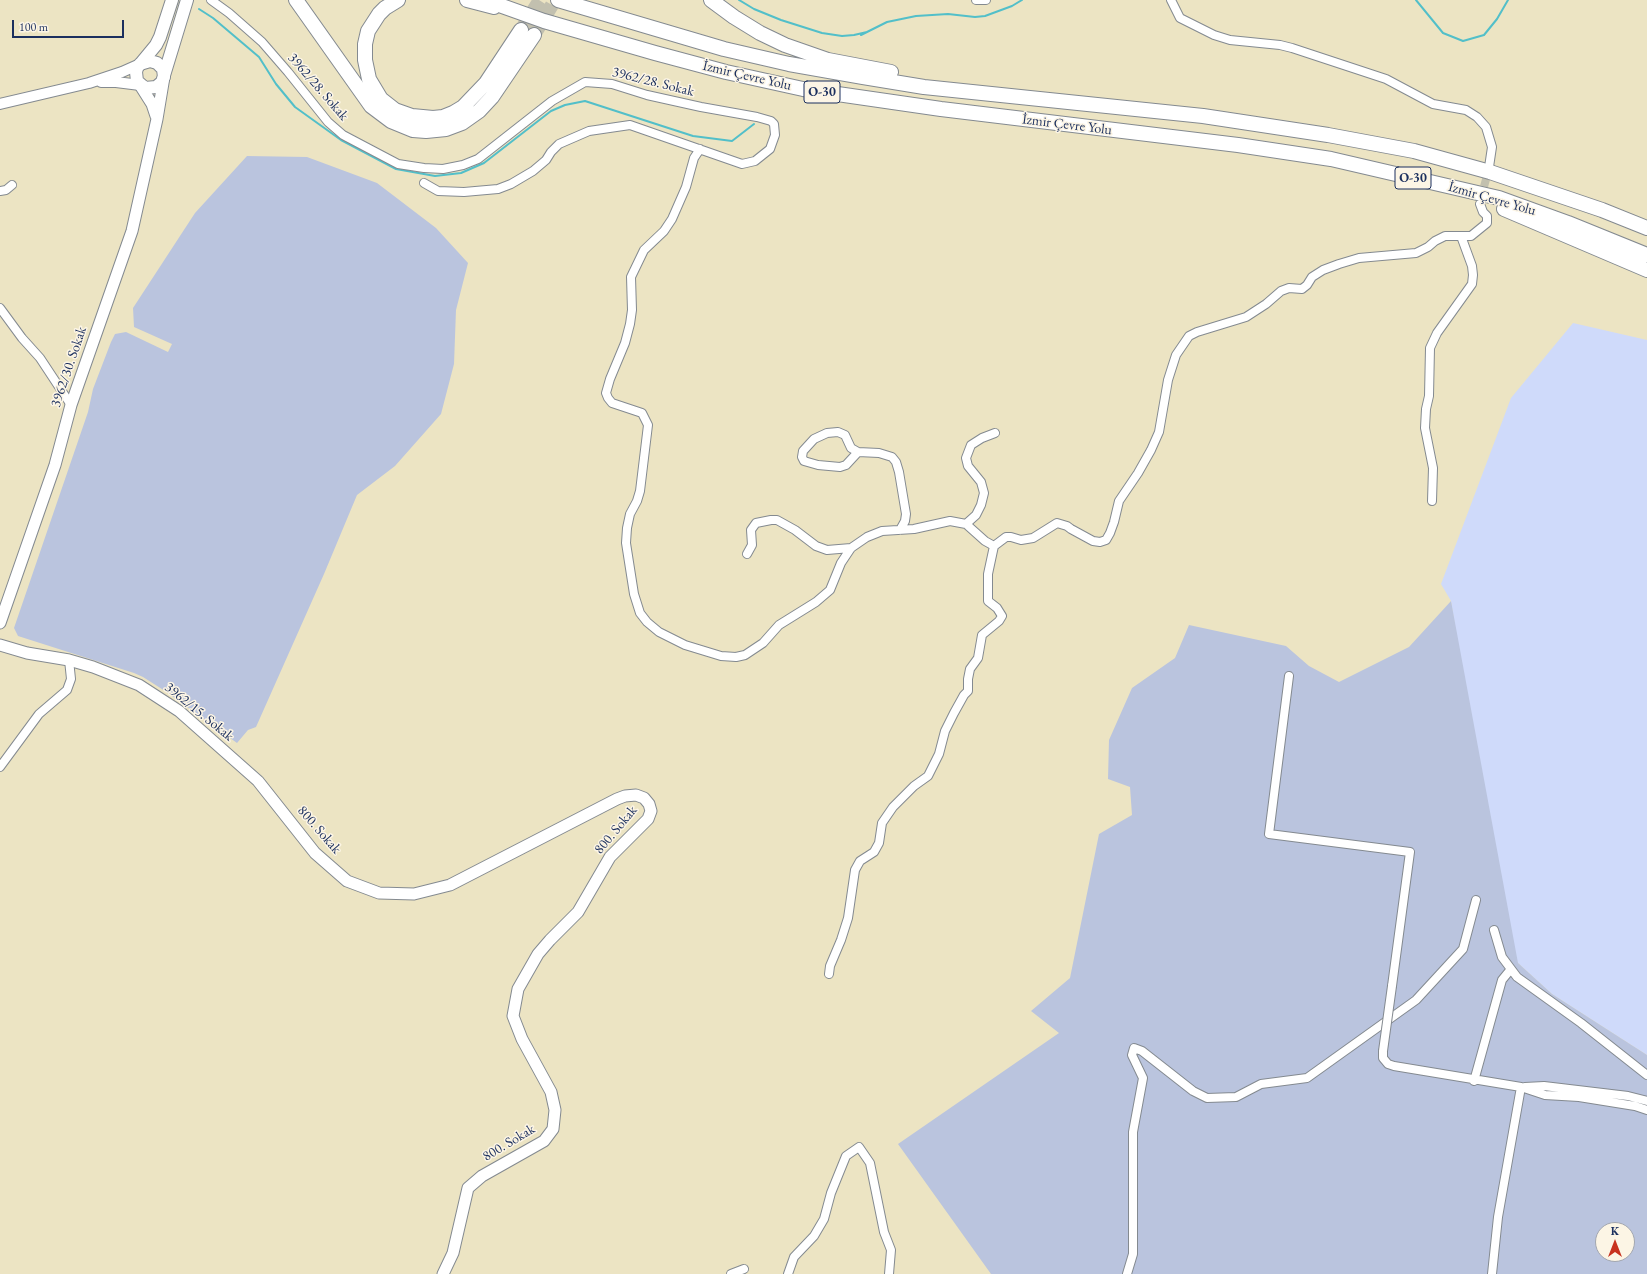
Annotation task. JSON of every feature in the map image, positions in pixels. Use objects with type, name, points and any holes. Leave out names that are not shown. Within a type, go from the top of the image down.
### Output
[{"type":"highway","points":[[296,0],[371,106],[391,121],[412,130],[426,131],[446,129],[462,123],[480,111],[492,97],[527,33],[486,83],[463,107],[443,117],[433,118],[412,116],[395,110],[381,99],[369,79],[365,60],[365,44],[368,31],[379,14],[385,8],[398,0]]},
{"type":"highway","points":[[467,0],[544,21]]},
{"type":"highway","name":"İzmir Çevre Yolu","points":[[485,0],[544,21],[655,54],[803,89],[941,110],[1238,145],[1331,159],[1499,198],[1568,223],[1647,255]]},
{"type":"highway","name":"İzmir Çevre Yolu","points":[[558,0],[724,49],[789,64],[924,87],[1203,116],[1328,135],[1414,151],[1490,172],[1602,210],[1647,228]]},
{"type":"highway","points":[[711,0],[734,17],[785,45],[828,60],[1051,100]]},
{"type":"highway","points":[[1413,178],[1496,206],[1647,270]]},
{"type":"main road","points":[[157,119],[152,104],[140,85],[136,72],[140,64],[158,41],[172,0]]},
{"type":"main road","points":[[140,85],[145,88],[152,88],[159,85],[164,78],[187,0]]},
{"type":"main road","points":[[140,64],[150,60],[158,63],[163,69],[164,78]]},
{"type":"main road","name":"3962/30. Sokak","points":[[0,623],[55,465],[71,405],[132,231],[157,119],[164,78]]},
{"type":"main road","name":"3962/15. Sokak","points":[[0,645],[27,653],[69,660],[139,684],[179,711],[258,781]]},
{"type":"main road","name":"800. Sokak","points":[[258,781],[315,853],[347,881],[379,893],[414,894],[450,885],[625,796],[636,795],[644,798],[649,804],[651,811],[648,819],[610,857],[582,906],[538,954],[518,989],[513,1016],[522,1039],[551,1092],[555,1110],[553,1129],[544,1141],[482,1176],[468,1188],[453,1253],[443,1274]]},
{"type":"street","name":"3962/28. Sokak","points":[[211,0],[229,13],[262,42],[328,122],[343,135],[398,164],[443,169],[463,165],[478,159],[552,100],[585,82],[612,84],[647,95],[701,107],[758,117],[774,124],[774,135],[770,150],[755,160],[742,164],[630,125],[589,131],[559,144],[550,152],[546,160],[533,171],[512,184],[498,189],[464,192],[438,191],[424,183]]},
{"type":"street","points":[[976,0],[986,0]]},
{"type":"street","points":[[1171,0],[1180,18],[1214,36],[1230,40],[1280,45],[1292,48],[1386,80],[1433,104],[1466,110],[1477,116],[1486,127],[1492,148],[1490,167]]},
{"type":"street","points":[[0,104],[89,83],[122,72],[140,64]]},
{"type":"street","points":[[89,83],[116,82],[140,85]]},
{"type":"street","points":[[700,149],[694,158],[686,187],[672,219],[664,231],[644,250],[631,277],[632,310],[630,324],[625,343],[610,379],[606,393],[612,403],[642,412],[648,425],[640,491],[637,502],[630,514],[626,543],[637,607],[647,622],[659,632],[685,645],[728,657],[746,654],[763,642],[779,625],[816,602],[830,590],[841,563],[851,548],[867,537],[882,531],[914,530],[950,521],[966,524],[985,541],[994,546]]},
{"type":"street","points":[[0,191],[6,190],[12,185]]},
{"type":"street","points":[[829,974],[830,966],[848,918],[855,870],[860,861],[874,852],[879,843],[882,823],[893,807],[914,786],[928,776],[939,754],[951,719],[964,695],[968,691],[970,668],[978,658],[982,635],[999,621],[1002,616],[998,608],[988,601],[988,574],[994,546],[1006,537],[1021,540],[1032,538],[1056,523],[1067,526],[1093,541],[1100,542],[1106,540],[1114,522],[1119,501],[1138,474],[1159,432],[1168,380],[1180,349],[1189,336],[1196,332],[1246,317],[1266,304],[1281,291],[1289,288],[1302,289],[1307,285],[1312,277],[1322,270],[1359,258],[1416,253],[1445,236],[1471,236],[1487,223],[1487,216],[1482,212],[1480,204]]},
{"type":"street","points":[[1432,501],[1433,468],[1425,428],[1426,409],[1429,396],[1430,348],[1437,333],[1472,284],[1472,266],[1461,236]]},
{"type":"street","points":[[0,308],[3,316],[40,358],[71,405]]},
{"type":"street","points":[[858,452],[846,465],[840,467],[818,465],[804,461],[802,457],[803,451],[814,439],[826,434],[838,432],[845,435],[851,448],[858,452],[892,456],[896,462],[906,514],[905,521],[900,530]]},
{"type":"street","points":[[966,524],[976,515],[981,506],[984,493],[981,482],[968,466],[966,458],[971,446],[982,438],[995,433]]},
{"type":"street","points":[[747,554],[752,545],[751,530],[756,523],[771,520],[777,520],[795,530],[816,546],[826,550],[851,548]]},
{"type":"street","points":[[0,767],[39,714],[66,690],[71,679],[69,660]]},
{"type":"street","points":[[1289,676],[1269,834],[1410,852],[1382,1058],[1388,1064],[1394,1066],[1474,1081],[1521,1087],[1544,1086],[1628,1096],[1647,1101]]},
{"type":"street","points":[[1127,1274],[1133,1254],[1133,1132],[1143,1078],[1132,1056],[1134,1048],[1142,1050],[1193,1091],[1207,1098],[1236,1097],[1261,1084],[1307,1078],[1416,1000],[1463,949],[1476,900]]},
{"type":"street","points":[[1494,930],[1502,957],[1517,977],[1581,1023],[1647,1075]]},
{"type":"street","points":[[1474,1081],[1502,980],[1511,969]]},
{"type":"street","points":[[1521,1087],[1545,1095],[1586,1098],[1635,1106],[1647,1110]]},
{"type":"street","points":[[1492,1274],[1498,1217],[1521,1087]]},
{"type":"street","points":[[788,1274],[794,1257],[814,1236],[824,1219],[831,1193],[846,1156],[859,1146],[870,1163],[884,1232],[891,1250],[889,1274]]},
{"type":"street","points":[[731,1274],[744,1269]]},
{"type":"shaded area","points":[[247,156],[307,157],[377,183],[436,228],[468,263],[456,310],[454,364],[441,414],[395,466],[357,495],[324,574],[256,727],[248,730],[237,743],[143,677],[18,636],[14,628],[88,412],[93,389],[111,342],[115,334],[126,332],[168,352],[172,344],[134,327],[133,308],[195,213]]},
{"type":"shaded area","points":[[1573,323],[1647,340],[1647,1055],[1552,994],[1518,963],[1504,936],[1451,601],[1441,584],[1511,398]]},
{"type":"shaded area","points":[[1451,601],[1518,963],[1552,994],[1647,1055],[1647,1274],[991,1274],[898,1144],[1059,1033],[1031,1011],[1070,978],[1099,834],[1132,815],[1130,787],[1108,779],[1109,740],[1132,688],[1175,658],[1189,625],[1286,646],[1309,666],[1339,682],[1409,647]]},
{"type":"waterway","points":[[739,0],[754,9],[781,20],[822,33],[842,36],[867,32]]},
{"type":"waterway","points":[[861,35],[887,22],[916,16],[948,14],[975,17],[985,16],[1012,6],[1022,0]]},
{"type":"waterway","points":[[1416,0],[1443,33],[1463,41],[1484,35],[1497,19],[1508,0]]},
{"type":"waterway","points":[[199,9],[213,18],[259,57],[276,84],[295,107],[341,140],[396,169],[435,176],[461,173],[484,163],[551,111],[565,105],[585,101],[693,136],[732,141],[754,124]]},
{"type":"tunnel","points":[[521,30],[540,0]]},
{"type":"tunnel","points":[[534,35],[555,0]]},
{"type":"tunnel","points":[[1481,198],[1489,168]]}]
